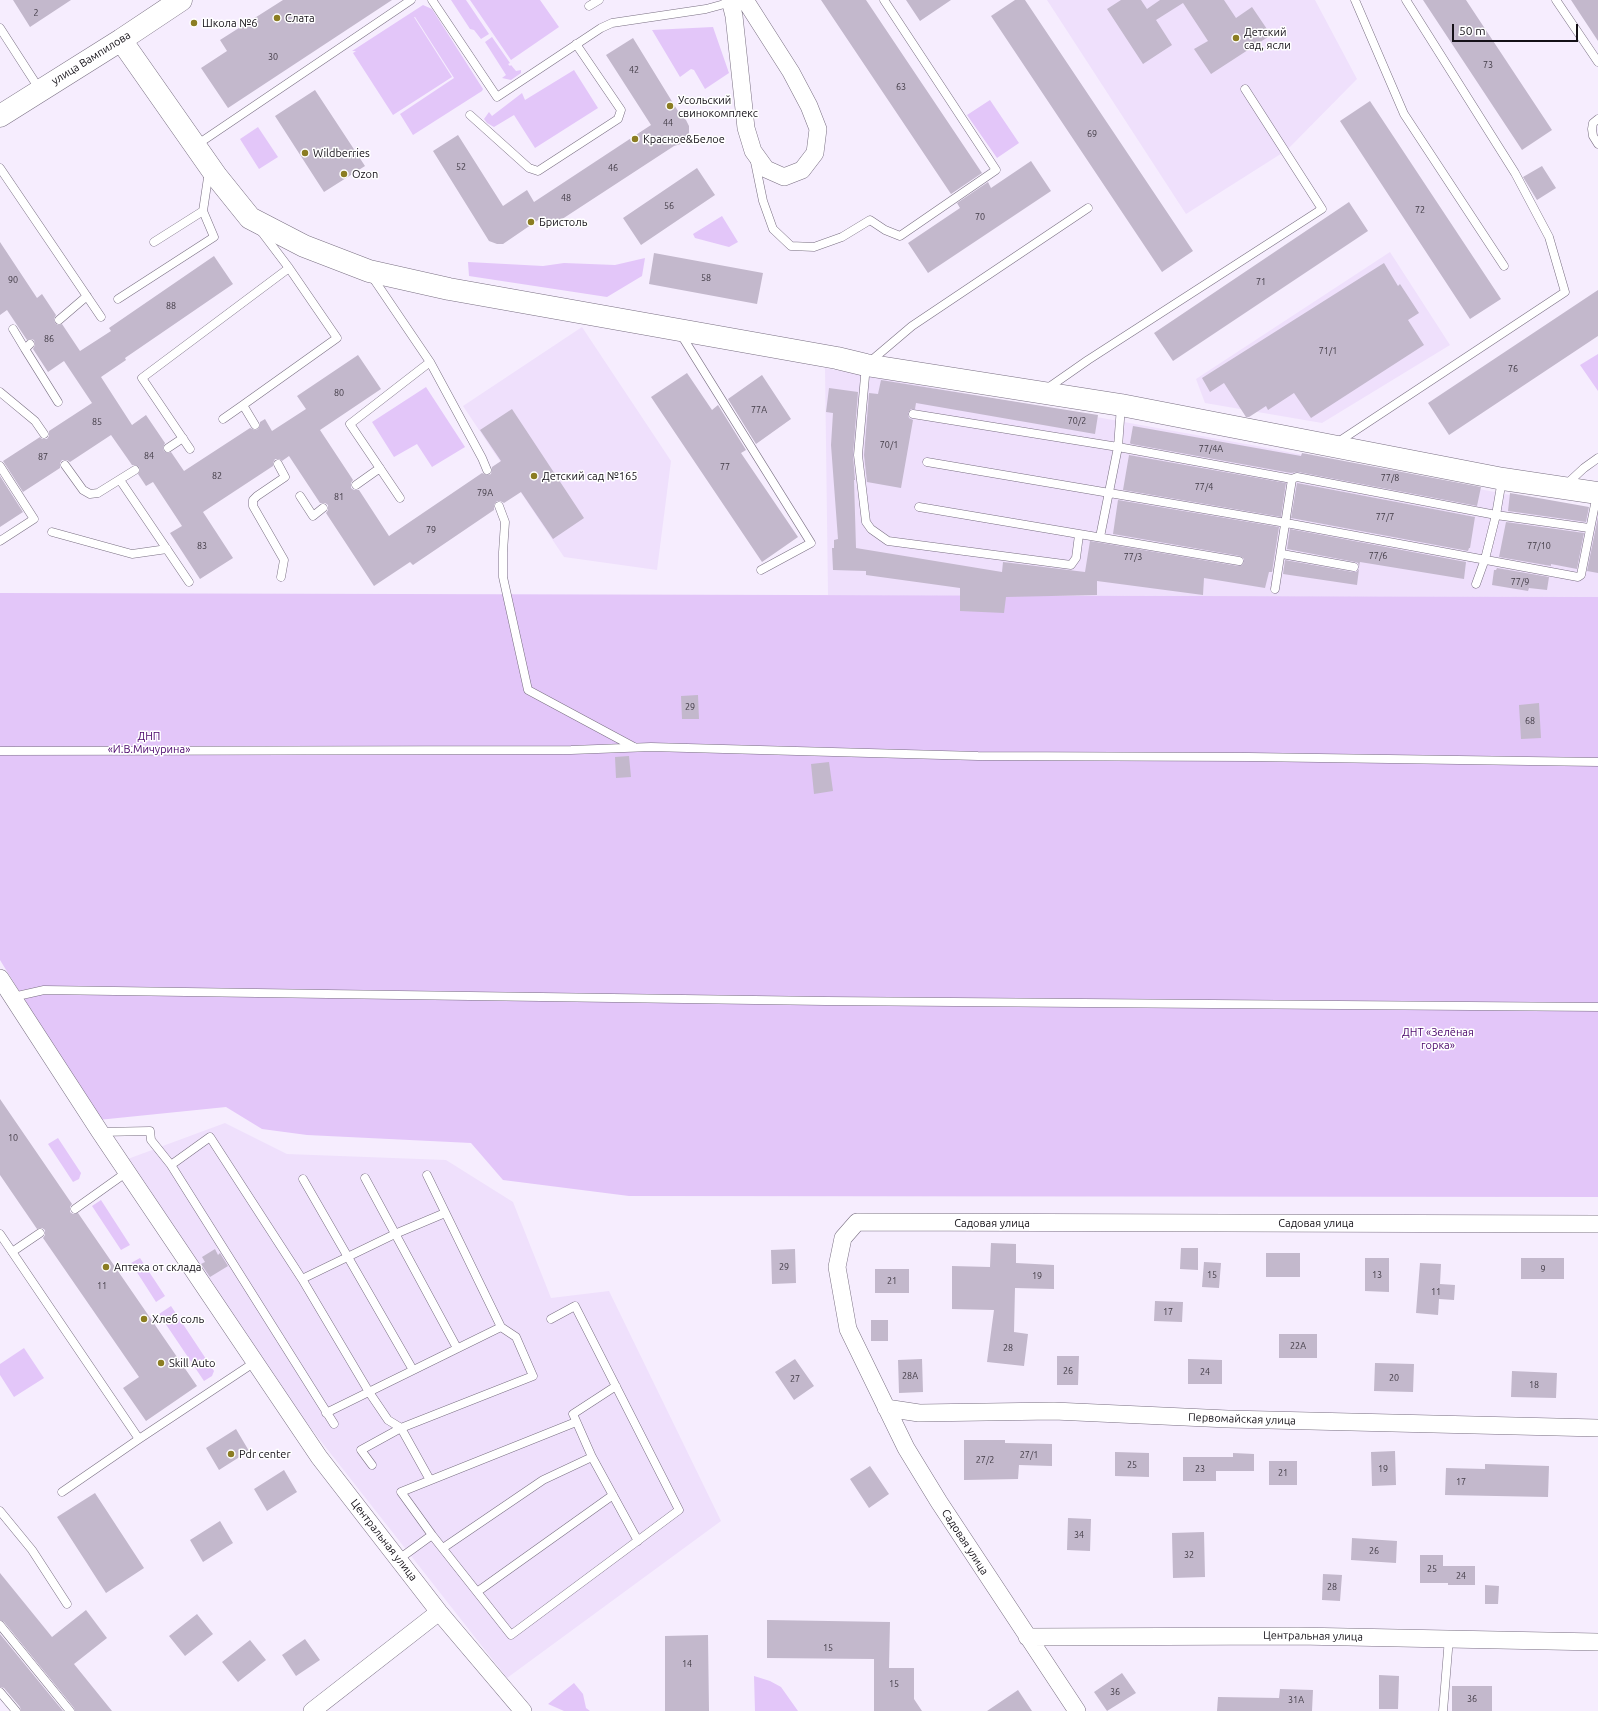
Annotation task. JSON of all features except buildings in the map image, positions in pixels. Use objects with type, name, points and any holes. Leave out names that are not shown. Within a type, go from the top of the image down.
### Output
[{"type":"street","name":"улица Вампилова","points":[[0,116],[121,40],[181,0]]},
{"type":"street","points":[[735,1],[791,72],[809,106],[818,129],[815,153],[802,170],[784,177],[766,169],[753,151],[746,128],[734,16],[735,1]]},
{"type":"street","points":[[121,40],[210,167],[250,218],[304,246],[368,271],[449,289],[837,358],[866,365],[1121,405],[1331,447],[1503,479],[1597,492]]},
{"type":"street","name":"Центральная улица","points":[[0,978],[100,1132],[319,1457],[439,1612],[523,1711]]},
{"type":"street","name":"Садовая улица","points":[[1077,1711],[939,1502],[906,1448],[848,1329],[837,1267],[844,1238],[857,1222],[1598,1224]]},
{"type":"street","name":"Первомайская улица","points":[[886,1408],[919,1413],[1054,1411],[1228,1419],[1598,1428]]},
{"type":"street","points":[[312,1711],[439,1612]]},
{"type":"street","name":"Центральная улица","points":[[1027,1637],[1298,1636],[1598,1642]]},
{"type":"lane","points":[[195,146],[411,0]]},
{"type":"lane","points":[[432,0],[497,97],[576,44],[612,23],[706,9],[735,1]]},
{"type":"lane","points":[[590,6],[599,0]]},
{"type":"lane","points":[[753,151],[767,214],[773,229],[791,246],[814,247],[842,237],[870,220],[885,230],[900,236],[996,170],[884,0]]},
{"type":"lane","points":[[1355,0],[1404,114],[1504,266]]},
{"type":"lane","points":[[1331,447],[1565,292],[1549,237],[1515,172],[1406,0]]},
{"type":"lane","points":[[1556,0],[1598,62]]},
{"type":"lane","points":[[0,28],[40,90]]},
{"type":"lane","points":[[470,115],[529,168],[538,171],[618,119],[621,110],[576,44]]},
{"type":"lane","points":[[1041,392],[1322,209],[1245,89]]},
{"type":"lane","points":[[1598,119],[1593,122],[1592,129],[1592,136],[1598,144]]},
{"type":"lane","points":[[118,299],[214,237],[203,211],[210,167]]},
{"type":"lane","points":[[0,168],[101,317]]},
{"type":"lane","points":[[1079,535],[1076,558],[1071,565],[888,540],[871,529],[866,522],[858,455],[866,365],[912,326],[1088,208]]},
{"type":"lane","points":[[154,242],[203,211]]},
{"type":"lane","points":[[223,419],[337,338],[289,268],[250,218]]},
{"type":"lane","points":[[190,449],[142,378],[289,268]]},
{"type":"lane","points":[[368,271],[430,362],[482,458],[486,470]]},
{"type":"lane","points":[[59,320],[87,296]]},
{"type":"lane","points":[[13,329],[28,346],[58,402]]},
{"type":"lane","points":[[677,329],[811,543],[761,570]]},
{"type":"lane","points":[[400,498],[350,424],[430,362]]},
{"type":"lane","points":[[0,392],[34,421],[44,434]]},
{"type":"lane","points":[[243,405],[255,425]]},
{"type":"lane","points":[[1100,537],[1118,447],[1121,405]]},
{"type":"lane","points":[[913,414],[1118,447],[1292,479],[1297,477],[1496,515],[1589,528]]},
{"type":"lane","points":[[168,448],[183,438]]},
{"type":"lane","points":[[1568,488],[1571,480],[1598,458]]},
{"type":"lane","points":[[927,462],[1286,523],[1578,577],[1581,575],[1597,492]]},
{"type":"lane","points":[[278,464],[285,477],[257,496],[253,500],[253,506],[284,560],[281,577]]},
{"type":"lane","points":[[65,465],[83,490],[90,494],[98,493],[135,470]]},
{"type":"lane","points":[[0,466],[34,519],[0,541]]},
{"type":"lane","points":[[356,485],[380,468]]},
{"type":"lane","points":[[1275,589],[1282,554],[1292,479]]},
{"type":"lane","points":[[1476,584],[1485,559],[1503,479]]},
{"type":"lane","points":[[120,480],[189,582]]},
{"type":"lane","points":[[300,496],[313,516],[323,508]]},
{"type":"lane","points":[[499,506],[505,522],[502,552],[503,577],[528,690],[635,748]]},
{"type":"lane","points":[[919,507],[1239,561]]},
{"type":"lane","points":[[52,532],[132,554],[166,549]]},
{"type":"lane","points":[[1282,554],[1354,567]]},
{"type":"lane","points":[[0,751],[556,750],[635,748],[978,756],[1241,757],[1598,762]]},
{"type":"lane","points":[[13,997],[44,990],[833,1002],[1598,1007]]},
{"type":"lane","points":[[100,1132],[150,1131],[151,1140],[171,1165],[300,1368],[326,1414],[334,1424]]},
{"type":"lane","points":[[171,1165],[210,1137],[302,1279],[369,1392],[388,1420],[401,1428],[430,1480]]},
{"type":"lane","points":[[75,1209],[127,1172]]},
{"type":"lane","points":[[372,1465],[361,1450],[401,1428],[533,1376],[516,1337],[501,1327],[427,1175]]},
{"type":"lane","points":[[365,1178],[458,1348]]},
{"type":"lane","points":[[303,1179],[413,1370]]},
{"type":"lane","points":[[302,1279],[395,1234],[445,1213]]},
{"type":"lane","points":[[12,1252],[40,1233]]},
{"type":"lane","points":[[0,1234],[139,1439]]},
{"type":"lane","points":[[551,1319],[575,1306],[679,1510],[511,1635],[442,1548],[401,1492],[576,1422]]},
{"type":"lane","points":[[326,1414],[501,1327]]},
{"type":"lane","points":[[62,1492],[255,1362]]},
{"type":"lane","points":[[616,1386],[573,1414],[592,1457],[638,1541]]},
{"type":"lane","points":[[442,1548],[543,1480],[592,1457]]},
{"type":"lane","points":[[477,1592],[613,1495]]},
{"type":"lane","points":[[0,1511],[32,1550],[67,1604]]},
{"type":"lane","points":[[399,1559],[432,1535]]},
{"type":"lane","points":[[0,1625],[70,1711]]},
{"type":"lane","points":[[1443,1711],[1449,1638]]},
{"type":"lane","points":[[0,1692],[16,1711]]},
{"type":"shaded area","points":[[1047,0],[1315,0],[1357,79],[1287,150],[1186,214]]},
{"type":"shaded area","points":[[1390,252],[1450,345],[1322,423],[1205,403],[1196,379]]},
{"type":"shaded area","points":[[582,327],[671,461],[657,570],[564,557],[463,406]]},
{"type":"shaded area","points":[[825,368],[1257,446],[1598,512],[1598,597],[828,595]]},
{"type":"shaded area","points":[[225,1123],[287,1154],[446,1160],[513,1202],[551,1298],[609,1291],[721,1521],[507,1678],[298,1412],[125,1160]]},
{"type":"green space","points":[[451,0],[466,0],[489,34],[481,39],[474,30],[470,29]]},
{"type":"green space","points":[[470,0],[540,0],[559,27],[511,60]]},
{"type":"green space","points":[[423,5],[432,9],[483,89],[413,135],[400,114],[454,78],[415,17],[452,77],[393,115],[353,53],[356,51],[352,51]]},
{"type":"green space","points":[[713,27],[729,73],[705,89],[694,70],[691,69],[680,77],[652,30]]},
{"type":"green space","points":[[492,37],[510,63],[508,64],[510,66],[511,65],[516,71],[521,70],[521,73],[511,80],[502,78],[506,75],[485,42]]},
{"type":"green space","points":[[574,70],[598,108],[535,148],[514,115],[494,127],[487,123],[484,119],[489,112],[492,116],[522,93],[525,100]]},
{"type":"green space","points":[[990,100],[1019,143],[997,158],[967,115]]},
{"type":"green space","points":[[258,127],[278,157],[259,169],[240,139]]},
{"type":"green space","points":[[722,216],[738,242],[729,247],[695,238],[693,234]]},
{"type":"green space","points":[[645,258],[642,276],[607,297],[469,276],[468,262],[543,266],[564,263],[615,265]]},
{"type":"green space","points":[[1598,354],[1598,391],[1580,365]]},
{"type":"green space","points":[[426,387],[465,447],[432,467],[417,444],[394,457],[372,422]]},
{"type":"green space","points":[[0,593],[1598,597],[1598,1197],[629,1196],[503,1180],[471,1143],[307,1135],[262,1129],[226,1107],[98,1120],[0,960]]},
{"type":"green space","points":[[58,1138],[81,1173],[79,1179],[73,1182],[48,1144]]},
{"type":"green space","points":[[101,1200],[130,1245],[121,1250],[92,1206]]},
{"type":"green space","points":[[140,1258],[165,1296],[156,1302],[131,1263]]},
{"type":"green space","points":[[171,1306],[214,1371],[212,1376],[204,1381],[159,1314]]},
{"type":"green space","points":[[24,1348],[44,1378],[14,1397],[0,1375],[0,1364]]},
{"type":"green space","points":[[754,1676],[770,1681],[781,1687],[798,1711],[755,1711]]},
{"type":"green space","points":[[574,1683],[583,1694],[586,1708],[590,1711],[564,1711],[548,1704]]},
{"type":"place","name":"Слата","points":[[277,18]]},
{"type":"place","name":"Школа №6","points":[[194,23]]},
{"type":"place","name":"Детский сад, ясли","points":[[1236,38]]},
{"type":"place","name":"Усольский свинокомплекс","points":[[670,106]]},
{"type":"place","name":"Красное&Белое","points":[[635,139]]},
{"type":"place","name":"Wildberries","points":[[305,153]]},
{"type":"place","name":"Ozon","points":[[344,174]]},
{"type":"place","name":"Бристоль","points":[[531,222]]},
{"type":"place","name":"Детский сад №165","points":[[534,476]]},
{"type":"place","name":"Аптека от склада","points":[[106,1267]]},
{"type":"place","name":"Хлеб соль","points":[[144,1319]]},
{"type":"place","name":"Skill Auto","points":[[161,1363]]},
{"type":"place","name":"Pdr center","points":[[231,1454]]},
{"type":"park label","name":"ДНП «И.В.Мичурина»","points":[[149,742]]},
{"type":"park label","name":"ДНТ «Зелёная горка»","points":[[1438,1038]]}]
